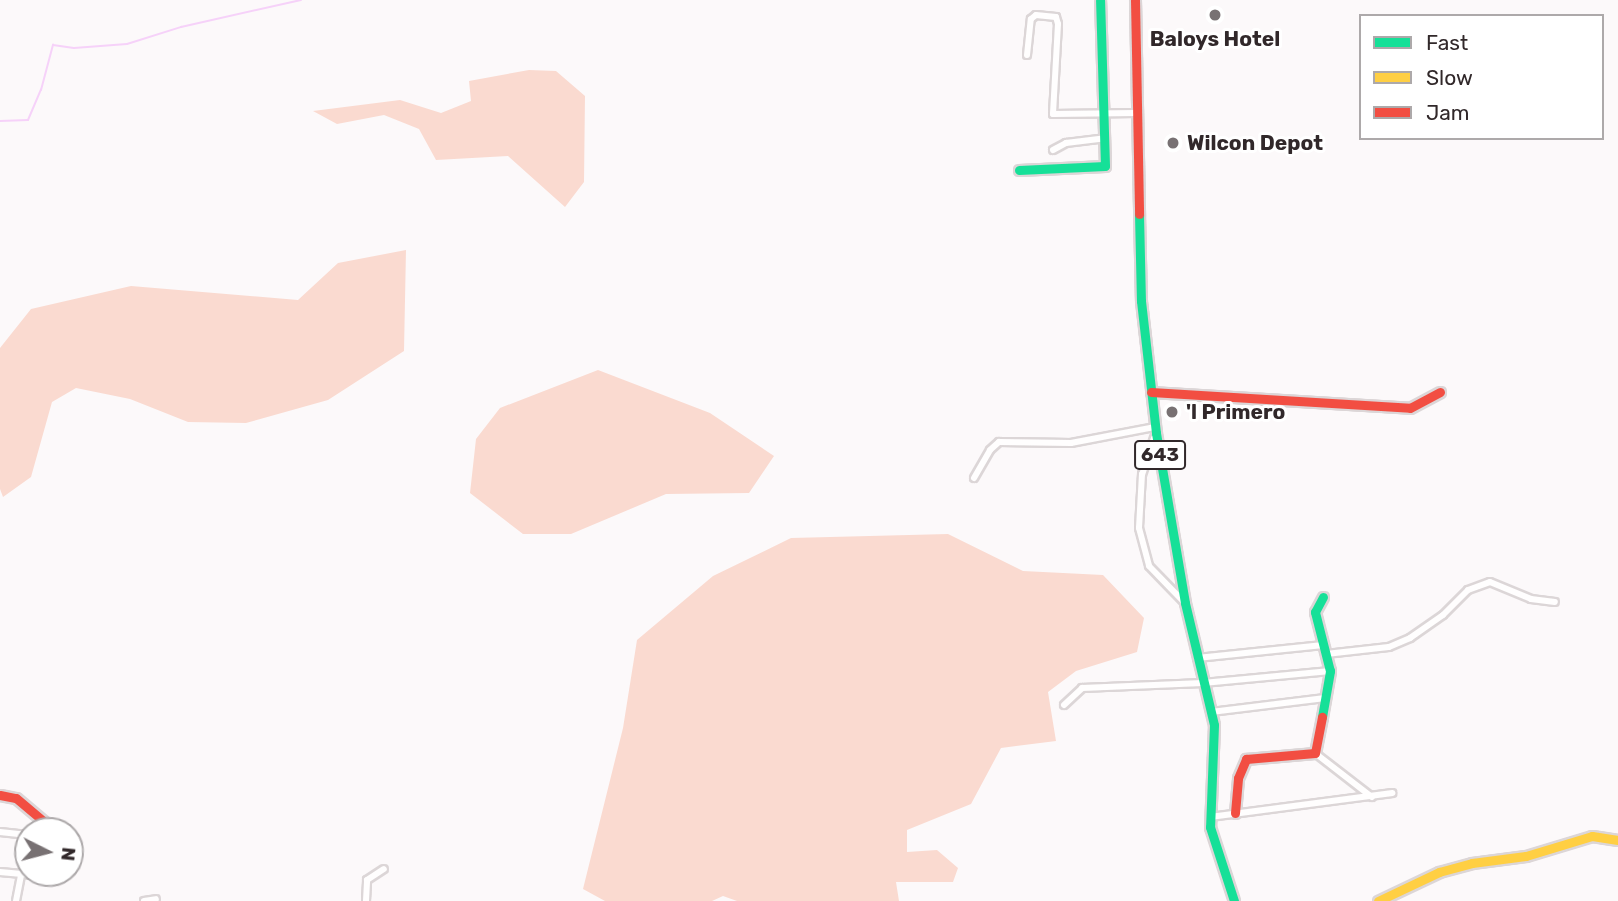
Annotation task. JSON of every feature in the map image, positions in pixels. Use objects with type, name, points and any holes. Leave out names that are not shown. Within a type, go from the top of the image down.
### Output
[{"type":"main road","points":[[1019,170],[1105,166],[1100,0]]},
{"type":"main road","name":"643","points":[[1135,0],[1140,301],[1156,430],[1185,603],[1211,712],[1214,754],[1210,827],[1234,901]]},
{"type":"main road","points":[[1151,392],[1410,408],[1440,392]]},
{"type":"main road","points":[[1235,813],[1238,778],[1246,759],[1315,752],[1330,671],[1315,611],[1323,597]]},
{"type":"main road","points":[[0,795],[16,798],[38,817]]},
{"type":"main road","points":[[1378,901],[1439,873],[1472,863],[1527,856],[1592,836],[1618,840]]},
{"type":"street","points":[[1027,55],[1031,19],[1036,15],[1056,16],[1058,24],[1053,114],[1136,113]]},
{"type":"street","points":[[1052,150],[1066,143],[1105,138]]},
{"type":"street","points":[[974,478],[990,450],[999,442],[1071,443],[1156,430],[1142,474],[1139,528],[1149,566],[1185,603]]},
{"type":"street","points":[[1197,658],[1389,647],[1410,638],[1443,615],[1468,590],[1490,582],[1531,599],[1555,602]]},
{"type":"street","points":[[1064,705],[1082,688],[1203,683],[1330,671]]},
{"type":"street","points":[[1211,712],[1325,698]]},
{"type":"street","points":[[1315,752],[1372,797]]},
{"type":"street","points":[[1209,817],[1392,793]]},
{"type":"street","points":[[366,901],[367,880],[384,869]]},
{"type":"street","points":[[144,901],[156,899]]},
{"type":"shaded area","points":[[529,70],[556,71],[585,96],[584,182],[565,207],[508,156],[436,160],[419,129],[384,115],[337,124],[313,111],[400,100],[441,113],[471,101],[469,81]]},
{"type":"shaded area","points":[[406,250],[404,351],[328,400],[246,423],[188,422],[130,399],[76,388],[52,402],[31,477],[3,497],[0,489],[0,348],[31,309],[131,286],[298,300],[338,263]]},
{"type":"shaded area","points":[[598,370],[710,413],[774,456],[749,493],[666,494],[571,534],[523,534],[470,493],[476,439],[500,408]]},
{"type":"shaded area","points":[[948,534],[1023,571],[1103,575],[1144,618],[1137,652],[1076,671],[1048,692],[1056,741],[1001,748],[971,804],[907,830],[907,852],[937,850],[958,868],[953,882],[896,882],[899,901],[737,901],[723,896],[712,901],[605,901],[583,889],[623,728],[637,640],[713,576],[791,538]]},
{"type":"waterway","points":[[0,121],[28,120],[41,90],[53,45],[74,48],[127,44],[181,27],[301,0]]},
{"type":"traffic: fast","points":[[1019,170],[1105,166],[1100,0]]},
{"type":"traffic: fast","points":[[1139,214],[1141,301],[1156,433],[1185,603],[1214,725],[1210,827],[1234,901]]},
{"type":"traffic: fast","points":[[1322,717],[1330,671],[1315,612],[1323,597]]},
{"type":"traffic: slow","points":[[1378,901],[1439,872],[1472,863],[1526,856],[1592,836],[1618,840]]},
{"type":"traffic: jam","points":[[1135,0],[1139,214]]},
{"type":"traffic: jam","points":[[1151,392],[1410,408],[1440,392]]},
{"type":"traffic: jam","points":[[1235,813],[1238,778],[1246,759],[1315,753],[1322,717]]},
{"type":"traffic: jam","points":[[0,795],[16,798],[38,817]]},
{"type":"place","name":"Baloys Hotel","points":[[1215,15]]},
{"type":"place","name":"Wilcon Depot","points":[[1173,143]]},
{"type":"place","name":"'l Primero","points":[[1172,412]]}]
